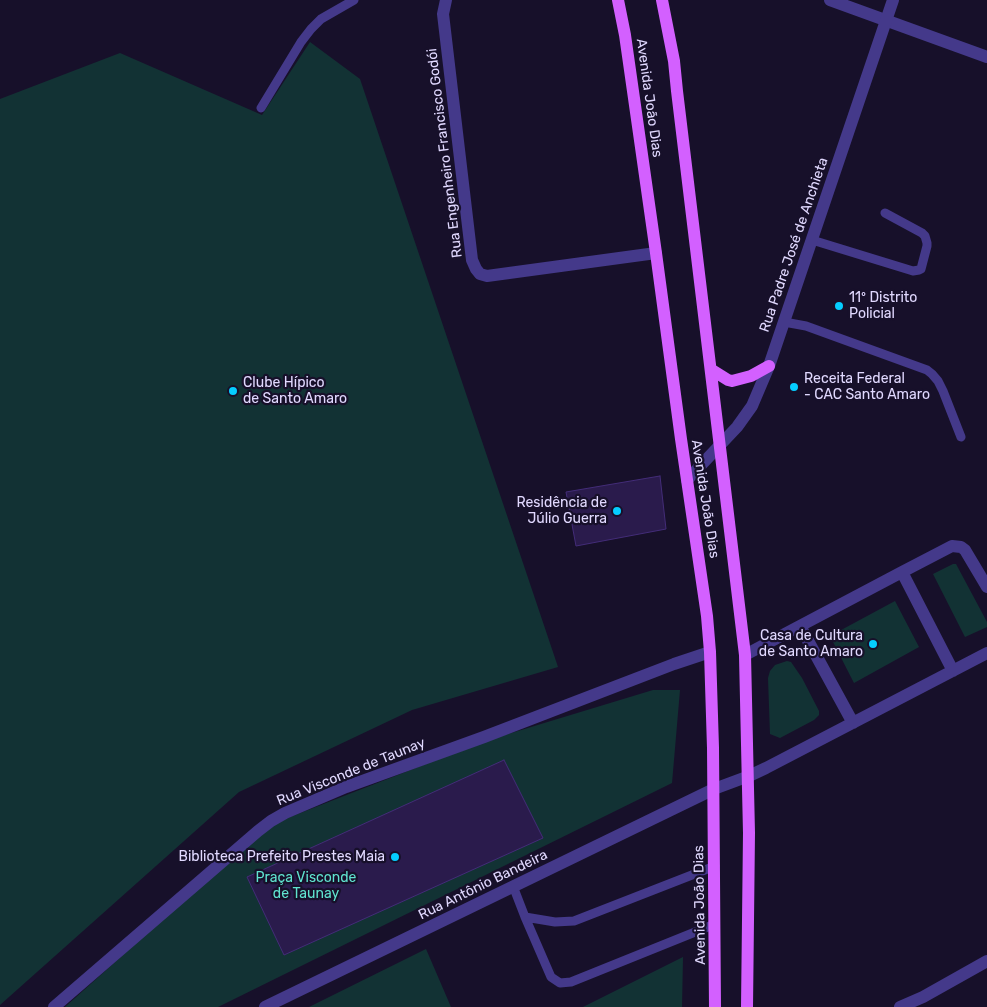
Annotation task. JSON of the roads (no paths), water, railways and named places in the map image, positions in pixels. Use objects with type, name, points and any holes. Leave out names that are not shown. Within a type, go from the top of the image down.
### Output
[{"type":"main road","name":"Avenida João Dias","points":[[618,0],[625,34],[707,616],[710,652],[714,789],[716,1007]]},
{"type":"main road","name":"Avenida João Dias","points":[[662,0],[674,61],[746,655],[748,1007]]},
{"type":"main road","points":[[712,370],[732,381],[751,376],[769,366]]},
{"type":"street","name":"Rua Engenheiro Francisco Godói","points":[[446,0],[443,14],[472,260],[480,274],[487,276],[656,253]]},
{"type":"street","points":[[830,0],[987,57]]},
{"type":"street","name":"Rua Padre José de Anchieta","points":[[687,480],[737,427],[752,406],[769,366],[893,0]]},
{"type":"street","points":[[746,655],[952,546],[961,546],[965,550],[987,587]]},
{"type":"street","points":[[902,572],[953,670]]},
{"type":"street","points":[[800,626],[852,723]]},
{"type":"street","name":"Rua Visconde de Taunay","points":[[54,1007],[270,821],[346,787],[710,652]]},
{"type":"street","name":"Rua Antônio Bandeira","points":[[265,1007],[714,789],[766,768],[987,653]]},
{"type":"street","points":[[900,1007],[926,1002],[987,961]]},
{"type":"street","points":[[66,1007],[71,992]]},
{"type":"lane","points":[[261,108],[311,29],[321,19],[354,0]]},
{"type":"lane","points":[[812,240],[913,271],[919,270],[927,246],[925,236],[885,213]]},
{"type":"lane","points":[[784,322],[806,326],[927,370],[938,381],[943,391],[960,437]]},
{"type":"lane","points":[[525,917],[555,922],[574,921],[715,866]]},
{"type":"lane","points":[[513,886],[551,977],[565,984],[715,924]]},
{"type":"place","name":"11º Distrito Policial","points":[[839,306]]},
{"type":"place","name":"Receita Federal - CAC Santo Amaro","points":[[794,387]]},
{"type":"place","name":"Clube Hípico de Santo Amaro","points":[[233,391]]},
{"type":"place","name":"Residência de Júlio Guerra","points":[[617,511]]},
{"type":"place","name":"Casa de Cultura de Santo Amaro","points":[[873,644]]},
{"type":"place","name":"Biblioteca Prefeito Prestes Maia","points":[[395,857]]},
{"type":"park label","name":"Praça Visconde de Taunay","points":[[306,886]]}]
